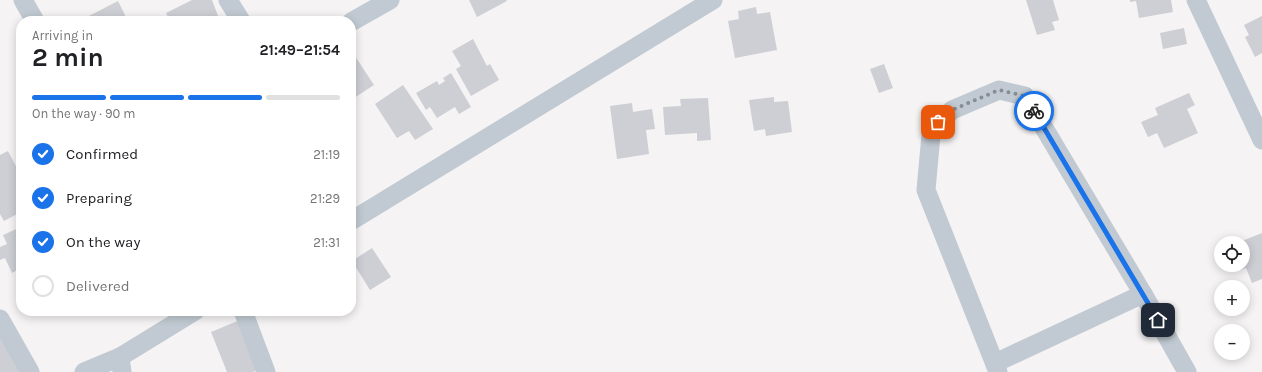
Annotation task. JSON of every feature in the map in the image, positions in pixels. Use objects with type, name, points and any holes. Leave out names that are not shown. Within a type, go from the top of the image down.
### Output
[{"type":"street","points":[[23,0],[32,16]]},
{"type":"street","points":[[228,0],[238,16]]},
{"type":"street","points":[[356,19],[390,0]]},
{"type":"street","points":[[356,215],[712,0]]},
{"type":"street","points":[[1196,0],[1262,140]]},
{"type":"street","points":[[1143,294],[996,368],[926,190],[931,135],[938,122],[952,110],[999,90],[1025,96],[1143,294],[1187,372]]},
{"type":"street","points":[[84,372],[121,364],[188,316]]},
{"type":"street","points":[[245,316],[266,372]]},
{"type":"street","points":[[0,320],[30,372]]},
{"type":"building","points":[[192,0],[212,0],[218,16],[168,16],[166,13]]},
{"type":"building","points":[[469,0],[506,0],[507,1],[477,17]]},
{"type":"building","points":[[1026,0],[1053,0],[1059,20],[1052,22],[1055,30],[1037,35]]},
{"type":"building","points":[[1130,0],[1171,0],[1173,12],[1139,18],[1136,1],[1130,2]]},
{"type":"building","points":[[118,1],[126,16],[89,16]]},
{"type":"building","points":[[756,7],[757,14],[770,12],[777,50],[735,58],[728,21],[739,19],[738,11]]},
{"type":"building","points":[[1262,16],[1262,53],[1255,57],[1245,37],[1249,35],[1244,25]]},
{"type":"building","points":[[1184,28],[1187,44],[1163,49],[1160,33]]},
{"type":"building","points":[[473,39],[487,66],[490,64],[499,80],[471,96],[456,69],[461,66],[452,51]]},
{"type":"building","points":[[356,58],[374,85],[356,97]]},
{"type":"building","points":[[884,64],[893,88],[879,93],[870,69]]},
{"type":"building","points":[[451,73],[471,107],[459,114],[455,107],[437,118],[430,107],[426,110],[416,93],[437,81],[439,85],[445,81],[443,78]]},
{"type":"building","points":[[403,85],[433,129],[415,140],[409,131],[397,138],[375,104]]},
{"type":"building","points":[[1189,93],[1195,105],[1187,109],[1198,133],[1164,148],[1157,133],[1148,137],[1141,122],[1158,115],[1155,108]]},
{"type":"building","points":[[774,97],[774,102],[788,101],[792,132],[766,136],[765,129],[754,131],[749,100]]},
{"type":"building","points":[[708,98],[711,140],[697,141],[697,133],[665,135],[663,107],[681,106],[680,99]]},
{"type":"building","points":[[632,103],[633,112],[652,109],[655,129],[646,130],[649,154],[617,159],[610,106]]},
{"type":"building","points":[[8,151],[16,166],[16,215],[4,221],[0,214],[0,155]]},
{"type":"building","points":[[16,229],[16,271],[12,273],[5,258],[0,260],[0,247],[7,244],[3,235]]},
{"type":"building","points":[[1262,233],[1262,279],[1252,283],[1248,272],[1250,272],[1250,238]]},
{"type":"building","points":[[372,248],[391,277],[370,290],[356,267],[356,258]]},
{"type":"building","points":[[240,320],[260,369],[253,372],[227,372],[211,332]]},
{"type":"building","points":[[0,331],[21,370],[18,372],[0,372]]},
{"type":"way so far","points":[[938,122],[952,110],[999,90],[1015,92],[1025,96],[1034,111]]},
{"type":"route","points":[[1034,111],[1158,320]]}]
